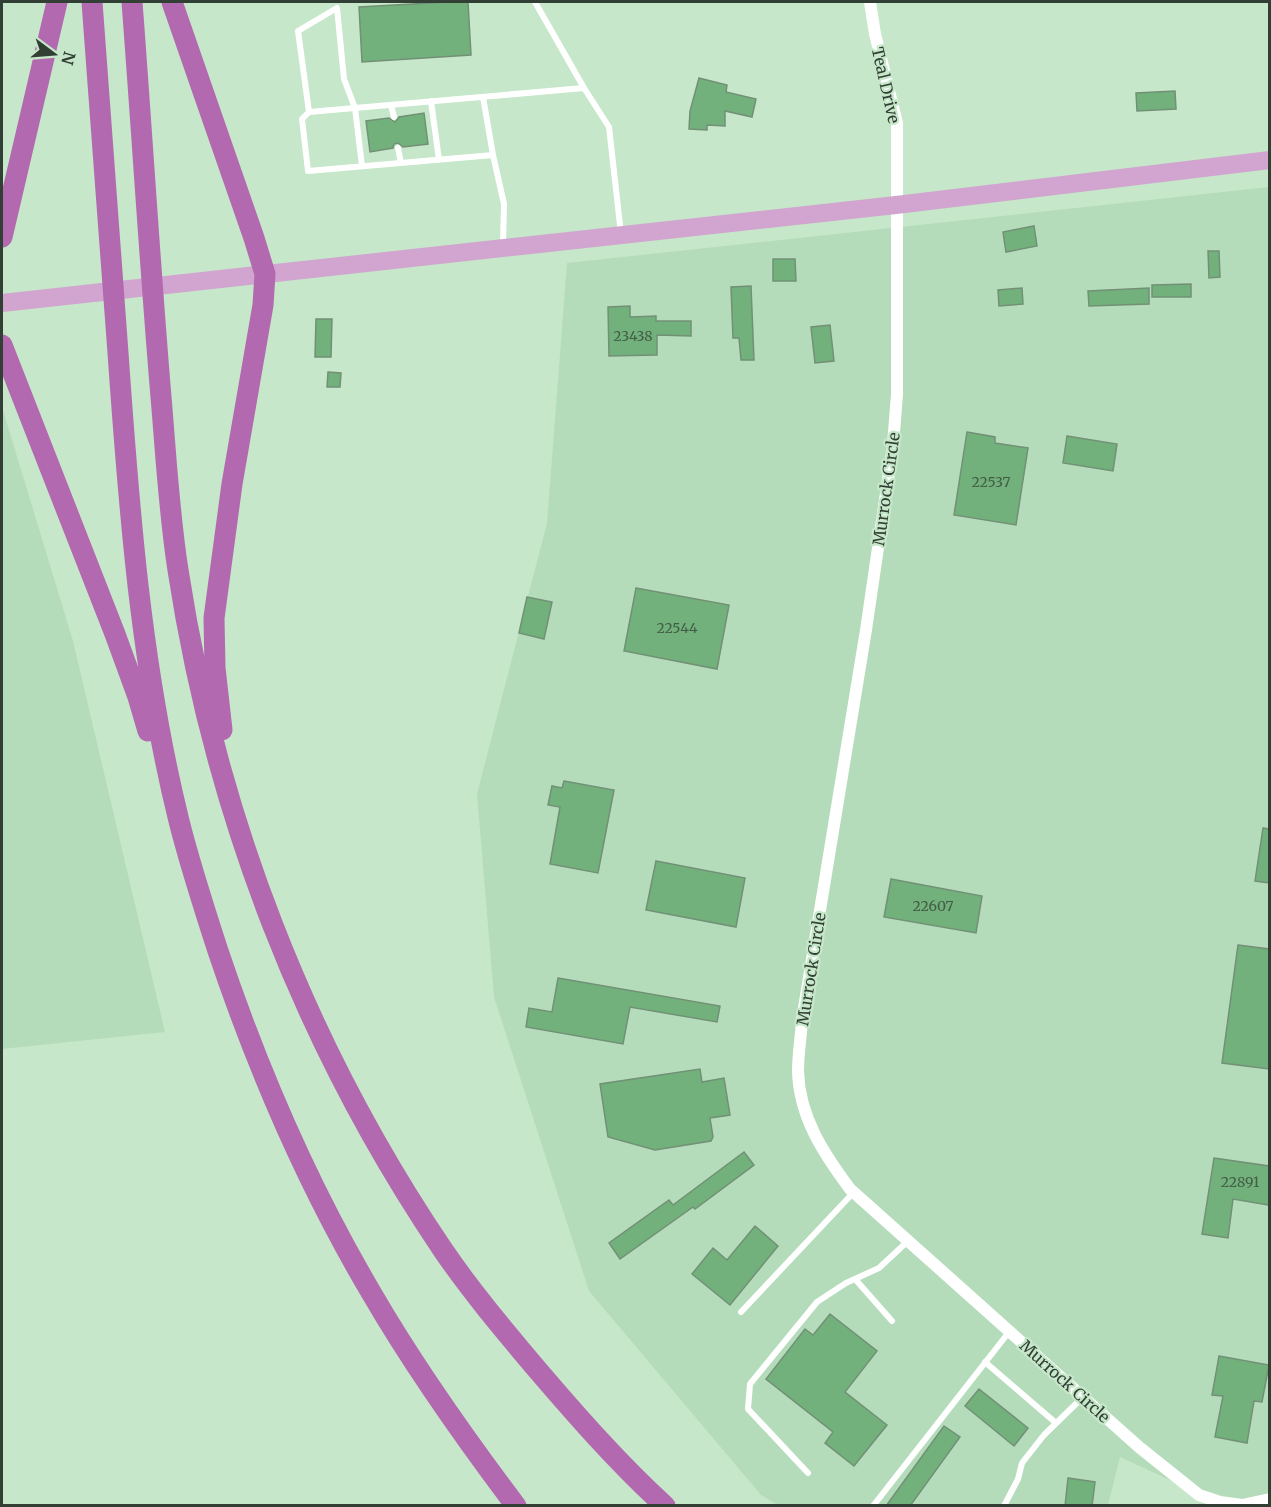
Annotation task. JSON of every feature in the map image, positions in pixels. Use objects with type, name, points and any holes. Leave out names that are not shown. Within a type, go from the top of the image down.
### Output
[{"type":"highway","points":[[2,237],[57,2]]},
{"type":"highway","points":[[92,2],[136,574],[152,683],[178,820],[198,891],[240,1015],[268,1086],[334,1226],[377,1303],[463,1435],[516,1506]]},
{"type":"highway","points":[[132,2],[156,344],[177,567],[196,677],[215,752],[269,918],[333,1064],[380,1149],[444,1252],[495,1319],[570,1409],[665,1506]]},
{"type":"highway","points":[[172,2],[255,237],[265,274],[263,305],[232,484],[214,618],[215,668],[220,719],[230,763],[240,834]]},
{"type":"highway","points":[[2,345],[115,634],[138,697],[158,774],[178,820]]},
{"type":"main road","points":[[2,303],[896,205],[1269,160]]},
{"type":"street","name":"Teal Drive","points":[[870,2],[875,34],[897,123],[896,205]]},
{"type":"street","name":"Murrock Circle","points":[[896,205],[897,394],[893,445],[866,630],[802,1020],[798,1071],[801,1093],[811,1129],[824,1154],[854,1192],[1139,1447],[1199,1494],[1220,1502],[1242,1505],[1269,1499]]},
{"type":"lane","points":[[535,2],[609,127],[621,235]]},
{"type":"lane","points":[[309,112],[298,31],[337,8],[344,79],[355,108],[362,166]]},
{"type":"lane","points":[[493,155],[308,171],[302,119],[309,112],[584,88]]},
{"type":"lane","points":[[483,97],[504,204],[503,248]]},
{"type":"lane","points":[[430,101],[439,160]]},
{"type":"lane","points":[[392,105],[394,117]]},
{"type":"lane","points":[[398,147],[401,163]]},
{"type":"lane","points":[[741,1312],[854,1192]]},
{"type":"lane","points":[[808,1473],[748,1409],[750,1384],[817,1302],[855,1279],[879,1268],[909,1241]]},
{"type":"lane","points":[[855,1279],[892,1322]]},
{"type":"lane","points":[[873,1506],[1010,1331]]},
{"type":"lane","points":[[985,1362],[1056,1423]]},
{"type":"lane","points":[[1004,1506],[1018,1479],[1022,1463],[1056,1423],[1083,1397]]},
{"type":"shaded area","points":[[1269,187],[1269,1505],[1224,1505],[1120,1457],[1108,1505],[779,1506],[761,1495],[589,1291],[494,997],[477,794],[547,523],[567,263]]},
{"type":"shaded area","points":[[2,407],[73,641],[165,1032],[2,1049]]},
{"type":"building","points":[[468,2],[471,55],[362,62],[359,7]]},
{"type":"building","points":[[699,78],[727,85],[726,92],[756,99],[752,117],[725,111],[725,126],[707,125],[707,130],[689,129],[690,111]]},
{"type":"building","points":[[1175,91],[1176,109],[1137,111],[1136,93]]},
{"type":"building","points":[[424,113],[428,144],[403,147],[398,143],[394,144],[393,148],[370,152],[366,121],[389,118],[395,122],[399,117]]},
{"type":"building","points":[[1034,226],[1037,246],[1006,252],[1003,232]]},
{"type":"building","points":[[1208,251],[1219,251],[1220,277],[1209,278]]},
{"type":"building","points":[[773,259],[795,259],[796,281],[773,281]]},
{"type":"building","points":[[1191,284],[1191,297],[1152,297],[1152,285]]},
{"type":"building","points":[[751,286],[754,360],[741,360],[739,338],[733,338],[731,287]]},
{"type":"building","points":[[1022,288],[1023,304],[999,306],[998,290]]},
{"type":"building","points":[[1149,288],[1149,304],[1089,306],[1088,291]]},
{"type":"building","points":[[630,306],[630,317],[656,316],[656,321],[691,321],[691,336],[657,335],[657,355],[609,356],[608,307]]},
{"type":"building","points":[[316,319],[332,319],[331,357],[315,357]]},
{"type":"building","points":[[830,325],[834,361],[815,363],[811,327]]},
{"type":"building","points":[[328,372],[341,373],[340,387],[327,387]]},
{"type":"building","points":[[967,432],[995,437],[995,443],[1028,448],[1016,525],[954,515]]},
{"type":"building","points":[[1067,436],[1117,444],[1113,471],[1063,463]]},
{"type":"building","points":[[636,588],[729,605],[717,669],[624,651]]},
{"type":"building","points":[[527,597],[552,602],[544,639],[519,633]]},
{"type":"building","points":[[564,781],[614,790],[598,873],[550,864],[560,807],[548,805],[552,786],[562,788]]},
{"type":"building","points":[[1263,828],[1269,829],[1269,883],[1255,881]]},
{"type":"building","points":[[656,861],[745,878],[736,927],[646,910]]},
{"type":"building","points":[[891,879],[982,896],[976,933],[884,917]]},
{"type":"building","points":[[1238,945],[1269,949],[1269,1069],[1222,1063]]},
{"type":"building","points":[[558,978],[720,1006],[717,1022],[630,1007],[623,1044],[526,1027],[529,1008],[552,1012]]},
{"type":"building","points":[[700,1069],[702,1082],[724,1078],[730,1115],[710,1118],[713,1137],[711,1141],[655,1150],[608,1137],[600,1084]]},
{"type":"building","points":[[744,1152],[754,1165],[695,1209],[693,1207],[620,1259],[609,1243],[669,1200],[673,1205]]},
{"type":"building","points":[[1214,1158],[1269,1166],[1269,1205],[1233,1199],[1228,1238],[1202,1234]]},
{"type":"building","points":[[755,1226],[778,1246],[730,1305],[692,1274],[713,1248],[727,1260]]},
{"type":"building","points":[[830,1314],[877,1351],[845,1392],[887,1425],[854,1466],[825,1443],[833,1432],[766,1379],[805,1329],[813,1335]]},
{"type":"building","points":[[1219,1356],[1269,1365],[1262,1402],[1254,1401],[1247,1443],[1215,1437],[1223,1396],[1212,1395]]},
{"type":"building","points":[[979,1389],[1028,1428],[1014,1446],[965,1406]]},
{"type":"building","points":[[944,1426],[960,1437],[910,1506],[886,1506]]},
{"type":"building","points":[[1068,1478],[1095,1482],[1092,1506],[1065,1506]]}]
